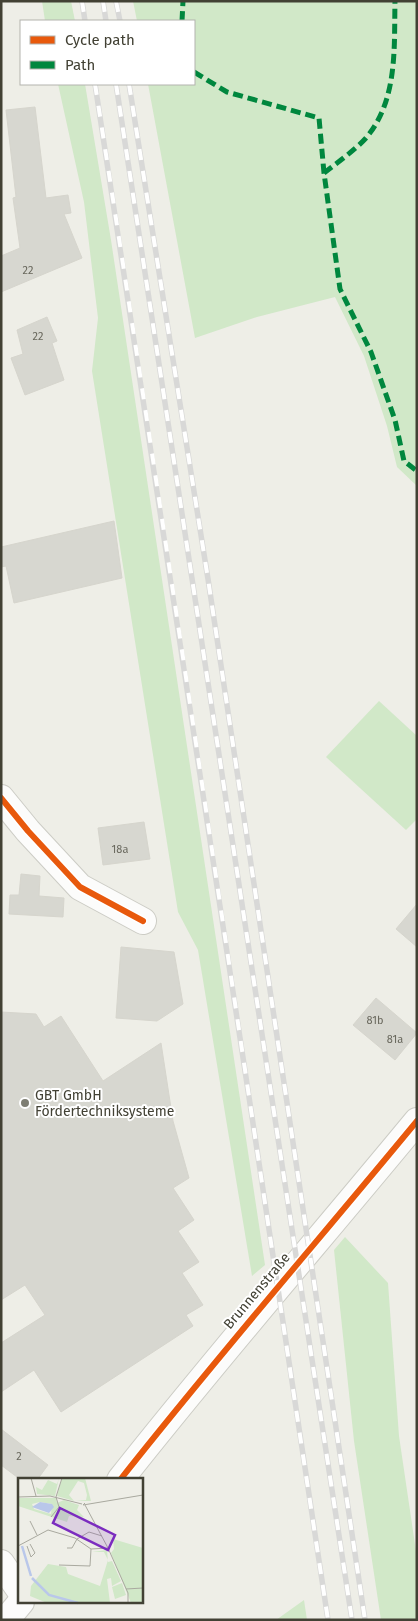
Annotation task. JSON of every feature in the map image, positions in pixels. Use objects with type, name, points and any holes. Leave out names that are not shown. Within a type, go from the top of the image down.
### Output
[{"type":"street","points":[[1,798],[28,831],[80,887],[143,921]]},
{"type":"street","name":"Brunnenstraße","points":[[122,1478],[279,1284],[338,1217],[417,1121]]},
{"type":"street","points":[[1,1563],[18,1588]]},
{"type":"street","points":[[6,1620],[18,1604]]},
{"type":"green space","points":[[42,1],[71,1],[75,20],[45,20]]},
{"type":"green space","points":[[133,1],[417,1],[417,486],[397,467],[387,426],[364,356],[335,297],[257,317],[195,338],[148,85],[195,85],[195,20],[137,20]]},
{"type":"green space","points":[[58,85],[85,85],[111,240],[265,1265],[252,1276],[198,950],[178,912],[92,371],[98,318],[84,202]]},
{"type":"green space","points":[[379,701],[417,736],[417,819],[406,830],[326,757]]},
{"type":"green space","points":[[345,1237],[388,1283],[399,1436],[417,1558],[417,1620],[381,1620],[354,1441],[334,1250]]},
{"type":"green space","points":[[304,1600],[307,1620],[276,1620]]},
{"type":"building","points":[[35,107],[46,198],[68,195],[71,213],[64,214],[82,258],[1,292],[1,256],[20,248],[13,198],[16,197],[6,110]]},
{"type":"building","points":[[47,317],[57,341],[52,343],[64,380],[25,395],[11,358],[23,354],[17,330]]},
{"type":"building","points":[[114,521],[122,578],[14,603],[6,566],[1,567],[1,547]]},
{"type":"building","points":[[144,822],[150,859],[103,865],[98,828]]},
{"type":"building","points":[[21,874],[40,876],[39,896],[64,898],[63,917],[9,914],[10,895],[19,895]]},
{"type":"building","points":[[417,904],[417,947],[396,929]]},
{"type":"building","points":[[121,947],[174,952],[183,1004],[157,1021],[116,1018]]},
{"type":"building","points":[[376,998],[417,1033],[395,1060],[353,1025]]},
{"type":"building","points":[[1,1012],[36,1014],[44,1027],[61,1016],[103,1081],[161,1043],[173,1121],[189,1178],[173,1188],[194,1220],[178,1231],[199,1262],[182,1273],[203,1305],[186,1315],[193,1326],[61,1412],[34,1370],[1,1392],[1,1343],[45,1315],[25,1285],[1,1300]]},
{"type":"building","points":[[1,1429],[48,1465],[38,1478],[18,1478],[1,1465]]},
{"type":"railway","points":[[82,1],[85,20]]},
{"type":"railway","points":[[103,1],[106,20]]},
{"type":"railway","points":[[116,1],[120,20]]},
{"type":"railway","points":[[95,85],[328,1620]]},
{"type":"railway","points":[[116,85],[352,1620]]},
{"type":"railway","points":[[129,85],[208,579],[365,1620]]},
{"type":"marked path","points":[[182,20],[183,1]]},
{"type":"marked path","points":[[324,173],[366,138],[384,107],[389,90],[394,55],[395,1]]},
{"type":"marked path","points":[[195,73],[227,92],[319,118],[324,173],[340,289],[371,352],[395,420],[404,461],[417,471]]},
{"type":"cycle path","points":[[1,798],[28,831],[80,887],[143,921]]},
{"type":"cycle path","points":[[122,1478],[230,1344],[417,1121]]},
{"type":"place","name":"GBT GmbH Fördertechniksysteme","points":[[25,1103]]}]
